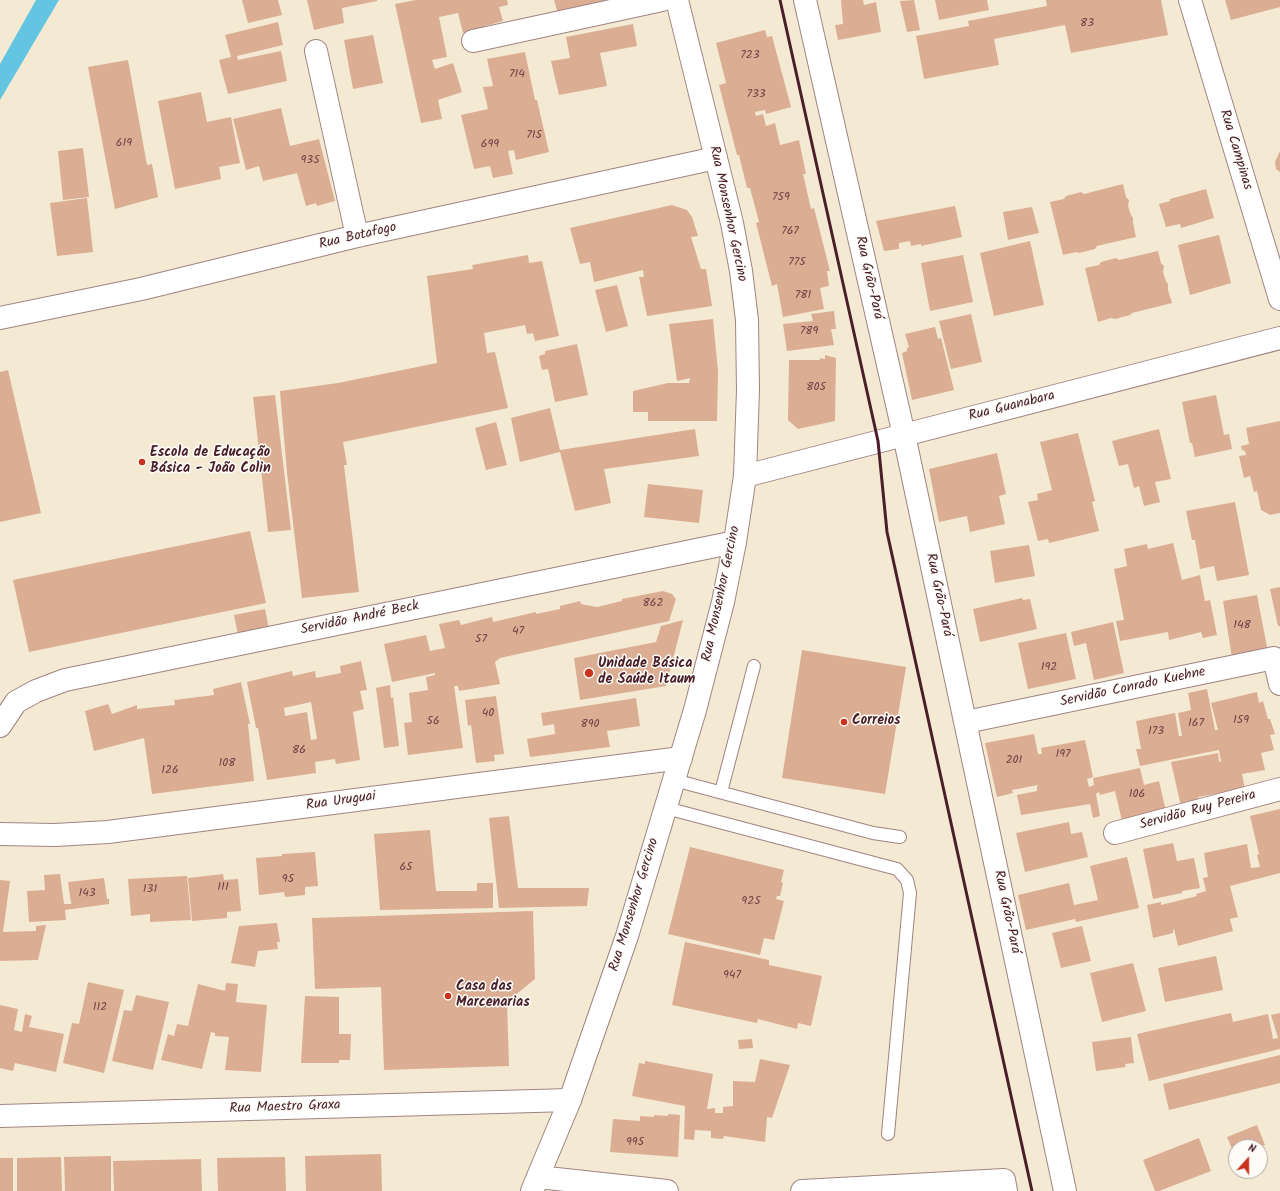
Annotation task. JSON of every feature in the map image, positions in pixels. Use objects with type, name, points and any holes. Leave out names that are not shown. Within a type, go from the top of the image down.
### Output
[{"type":"street","points":[[473,41],[662,0]]},
{"type":"street","name":"Rua Monsenhor Gercino","points":[[535,1184],[570,1100],[627,936],[681,758],[723,602],[735,542],[745,476],[748,390],[747,320],[741,271],[732,223],[677,0]]},
{"type":"street","name":"Rua Grão-Pará","points":[[805,0],[904,435],[1065,1191]]},
{"type":"street","name":"Rua Campinas","points":[[1190,0],[1280,299]]},
{"type":"street","points":[[316,51],[357,236]]},
{"type":"street","name":"Rua Botafogo","points":[[0,318],[141,289],[357,236],[716,158]]},
{"type":"street","name":"Rua Guanabara","points":[[745,476],[1280,338]]},
{"type":"street","name":"Servidão André Beck","points":[[0,726],[16,702],[36,691],[65,680],[735,542]]},
{"type":"street","name":"Servidão Conrado Kuehne","points":[[966,722],[1274,658],[1280,684]]},
{"type":"street","name":"Rua Uruguai","points":[[0,834],[55,835],[108,832],[681,758]]},
{"type":"street","name":"Servidão Ruy Pereira","points":[[1115,833],[1280,789]]},
{"type":"street","name":"Rua Maestro Graxa","points":[[0,1116],[570,1100]]},
{"type":"street","points":[[535,1184],[667,1191]]},
{"type":"street","points":[[802,1191],[1005,1185]]},
{"type":"lane","points":[[721,792],[754,666]]},
{"type":"lane","points":[[674,780],[873,833],[900,837]]},
{"type":"lane","points":[[666,808],[897,870],[907,880],[910,893],[888,1134]]},
{"type":"water","points":[[36,0],[59,0],[0,100],[0,64]]},
{"type":"building","points":[[242,0],[278,0],[282,15],[248,23]]},
{"type":"building","points":[[307,0],[377,1],[342,8],[344,23],[314,30]]},
{"type":"building","points":[[416,0],[507,0],[508,5],[499,7],[503,21],[485,26],[485,28],[463,33],[458,13],[439,17],[447,57],[432,60],[435,69],[453,63],[462,92],[438,100],[442,119],[421,123],[395,4]]},
{"type":"building","points":[[554,0],[607,0],[558,14]]},
{"type":"building","points":[[841,0],[863,0],[864,5],[876,2],[881,32],[838,40],[835,25],[843,24]]},
{"type":"building","points":[[914,0],[920,30],[907,32],[900,1]]},
{"type":"building","points":[[935,0],[987,0],[989,10],[939,20]]},
{"type":"building","points":[[1046,0],[1161,0],[1168,35],[1071,53],[1065,25],[994,39],[999,65],[924,79],[916,36],[969,26],[968,21],[1047,6]]},
{"type":"building","points":[[1225,0],[1280,0],[1280,7],[1231,20]]},
{"type":"building","points":[[278,22],[283,45],[237,56],[238,60],[281,51],[287,81],[228,94],[219,60],[231,57],[225,35]]},
{"type":"building","points":[[633,24],[637,46],[600,53],[607,86],[559,95],[551,61],[570,58],[566,37]]},
{"type":"building","points":[[765,30],[767,37],[772,36],[791,107],[766,114],[765,110],[755,112],[756,116],[763,114],[766,126],[775,123],[780,145],[799,140],[806,174],[803,174],[811,209],[814,208],[830,271],[827,271],[829,286],[820,288],[824,309],[783,317],[777,284],[772,286],[756,223],[759,222],[750,188],[747,188],[739,155],[737,155],[719,85],[726,83],[716,43]]},
{"type":"building","points":[[373,35],[383,83],[353,89],[344,40]]},
{"type":"building","points":[[525,52],[535,100],[537,100],[549,152],[516,160],[514,150],[508,151],[513,174],[493,178],[490,166],[474,169],[461,115],[488,109],[483,87],[493,86],[487,59]]},
{"type":"building","points":[[128,60],[147,165],[152,164],[158,197],[115,209],[88,67]]},
{"type":"building","points":[[201,92],[207,122],[231,117],[240,163],[219,167],[221,179],[175,189],[158,101]]},
{"type":"building","points":[[281,108],[290,146],[319,139],[335,201],[317,206],[316,203],[306,206],[297,173],[263,181],[259,166],[246,170],[233,119]]},
{"type":"building","points":[[83,148],[89,197],[63,200],[58,151]]},
{"type":"building","points":[[1280,151],[1280,172],[1276,169],[1275,162]]},
{"type":"building","points":[[1123,184],[1126,197],[1129,200],[1128,206],[1133,218],[1136,237],[1097,246],[1095,249],[1079,253],[1076,252],[1063,255],[1050,202],[1064,199],[1066,196],[1081,192],[1084,194]]},
{"type":"building","points":[[1206,189],[1214,218],[1181,228],[1180,224],[1166,227],[1159,204],[1170,201],[1170,199]]},
{"type":"building","points":[[87,198],[93,252],[57,256],[50,203]]},
{"type":"building","points":[[672,205],[687,210],[692,217],[698,236],[691,237],[701,269],[706,269],[712,306],[647,316],[639,277],[644,277],[643,270],[594,282],[590,262],[580,264],[570,228]]},
{"type":"building","points":[[955,206],[962,237],[921,246],[921,244],[911,246],[910,241],[899,243],[899,249],[884,251],[876,221]]},
{"type":"building","points":[[1032,207],[1039,233],[1008,240],[1003,212]]},
{"type":"building","points":[[1219,235],[1231,283],[1190,295],[1178,245]]},
{"type":"building","points":[[1030,241],[1044,305],[994,316],[980,253]]},
{"type":"building","points":[[1158,251],[1161,263],[1164,266],[1163,272],[1168,284],[1168,290],[1172,303],[1115,319],[1111,318],[1098,322],[1085,268],[1099,265],[1101,262],[1116,258],[1119,260]]},
{"type":"building","points":[[528,255],[529,263],[542,261],[559,336],[535,341],[533,333],[527,334],[525,325],[484,333],[487,353],[495,352],[508,408],[343,442],[347,465],[344,465],[359,592],[302,598],[287,473],[280,391],[338,383],[437,363],[427,276],[473,269],[472,265]]},
{"type":"building","points":[[963,255],[973,302],[930,311],[921,263]]},
{"type":"building","points":[[617,285],[628,326],[606,332],[595,290]]},
{"type":"building","points":[[834,311],[836,329],[831,329],[834,345],[787,351],[783,324],[813,321],[811,314]]},
{"type":"building","points":[[971,314],[982,362],[951,369],[939,321]]},
{"type":"building","points":[[713,319],[718,371],[717,421],[648,421],[648,412],[633,412],[633,391],[668,383],[689,383],[690,378],[677,381],[669,324]]},
{"type":"building","points":[[935,327],[938,339],[941,338],[954,390],[912,400],[902,353],[907,351],[907,348],[909,347],[905,334]]},
{"type":"building","points":[[577,344],[588,395],[555,402],[548,369],[542,370],[539,356],[545,354],[545,351]]},
{"type":"building","points":[[825,355],[836,358],[835,421],[798,429],[788,420],[789,360],[820,360],[820,358],[825,359]]},
{"type":"building","points":[[8,370],[41,513],[0,522],[0,372]]},
{"type":"building","points":[[275,395],[291,530],[268,532],[253,397]]},
{"type":"building","points":[[1216,395],[1224,435],[1229,434],[1232,449],[1195,457],[1192,443],[1190,443],[1182,402]]},
{"type":"building","points":[[550,408],[560,450],[695,429],[699,456],[604,469],[611,503],[575,511],[560,452],[520,462],[511,418]]},
{"type":"building","points":[[1280,421],[1280,513],[1270,515],[1261,510],[1257,491],[1254,492],[1250,476],[1244,478],[1239,456],[1246,455],[1241,446],[1249,444],[1246,428]]},
{"type":"building","points":[[496,422],[507,465],[486,470],[475,428]]},
{"type":"building","points":[[1159,429],[1171,479],[1155,482],[1160,502],[1144,506],[1139,486],[1134,488],[1128,464],[1119,466],[1112,441]]},
{"type":"building","points":[[1078,433],[1095,501],[1092,502],[1099,531],[1049,543],[1048,539],[1038,541],[1028,502],[1038,500],[1037,494],[1052,490],[1040,442]]},
{"type":"building","points":[[997,453],[1006,494],[999,496],[1005,524],[970,532],[967,516],[939,522],[929,469]]},
{"type":"building","points":[[648,484],[703,490],[699,523],[644,517]]},
{"type":"building","points":[[1235,502],[1249,575],[1217,581],[1214,566],[1200,569],[1195,540],[1192,540],[1186,511]]},
{"type":"building","points":[[250,531],[266,603],[29,652],[13,580]]},
{"type":"building","points":[[1173,543],[1182,580],[1200,575],[1205,601],[1210,600],[1217,635],[1203,638],[1201,632],[1169,640],[1168,632],[1120,641],[1116,621],[1124,620],[1114,569],[1127,566],[1124,549],[1147,544],[1148,549]]},
{"type":"building","points":[[1029,545],[1035,576],[995,583],[990,551]]},
{"type":"building","points":[[1280,587],[1280,626],[1278,626],[1270,589]]},
{"type":"building","points":[[663,591],[672,594],[676,599],[669,621],[500,658],[495,662],[500,684],[459,691],[458,686],[454,686],[463,748],[408,755],[404,723],[412,722],[409,693],[428,690],[426,677],[435,675],[435,673],[392,682],[384,644],[426,635],[430,651],[445,648],[439,624],[459,620],[461,625],[492,617],[493,622],[536,612],[536,614],[560,609],[560,606],[580,601],[581,604],[597,607],[622,601],[622,599]]},
{"type":"building","points":[[1257,595],[1268,652],[1232,658],[1223,601]]},
{"type":"building","points":[[1022,598],[1023,600],[1030,599],[1037,629],[980,642],[973,609]]},
{"type":"building","points":[[265,609],[269,629],[238,635],[234,615]]},
{"type":"building","points":[[683,620],[666,686],[580,700],[574,658],[656,642],[661,626]]},
{"type":"building","points":[[1113,622],[1124,673],[1094,680],[1086,643],[1074,646],[1071,632]]},
{"type":"building","points":[[1066,633],[1076,679],[1028,689],[1018,643]]},
{"type":"building","name":"Correios","points":[[802,650],[906,667],[885,794],[782,778]]},
{"type":"building","points":[[361,661],[367,690],[360,691],[364,709],[353,712],[360,760],[336,764],[335,759],[315,762],[316,773],[267,780],[258,728],[256,728],[247,682],[292,671],[293,676],[315,671],[316,678],[341,673],[340,666]],"holes":[[[311,702],[317,739],[311,740],[307,712],[285,716],[284,708]]]},
{"type":"building","points":[[241,682],[250,724],[248,724],[254,781],[152,794],[144,738],[94,751],[85,711],[108,704],[112,714],[137,705],[137,709],[175,705],[174,700],[214,695],[213,689]]},
{"type":"building","points":[[390,685],[391,698],[393,697],[399,746],[384,748],[376,688]]},
{"type":"building","points":[[1207,689],[1215,730],[1218,730],[1211,703],[1257,692],[1259,703],[1263,701],[1268,719],[1270,719],[1275,734],[1270,735],[1274,750],[1261,753],[1265,770],[1242,774],[1245,789],[1198,797],[1200,807],[1182,811],[1171,762],[1218,753],[1219,762],[1221,761],[1219,750],[1140,766],[1136,749],[1141,749],[1136,721],[1175,713],[1179,736],[1182,736],[1178,713],[1191,710],[1188,693]]},
{"type":"building","points":[[496,696],[504,754],[494,755],[495,761],[476,763],[471,725],[468,726],[465,700]]},
{"type":"building","points":[[636,698],[640,726],[607,731],[610,747],[530,757],[527,739],[555,734],[554,724],[543,726],[541,713]]},
{"type":"building","points":[[1034,734],[1038,754],[1042,754],[1041,748],[1085,740],[1093,777],[1087,779],[1089,787],[1094,785],[1093,778],[1140,768],[1144,785],[1159,781],[1166,811],[1122,821],[1115,791],[1100,795],[1099,792],[1096,794],[1100,816],[1093,818],[1090,804],[1021,815],[1017,795],[1037,791],[1038,785],[1012,790],[1013,793],[997,797],[985,743]]},
{"type":"building","points":[[1280,809],[1280,873],[1230,886],[1238,917],[1230,919],[1233,931],[1178,946],[1174,929],[1173,933],[1153,938],[1147,905],[1161,902],[1161,905],[1197,896],[1196,894],[1206,891],[1203,878],[1208,877],[1204,853],[1247,844],[1251,868],[1260,867],[1257,855],[1259,854],[1250,816]]},
{"type":"building","points":[[509,816],[518,888],[589,888],[587,906],[499,908],[489,818]]},
{"type":"building","points":[[1069,822],[1071,834],[1082,832],[1088,857],[1025,872],[1016,833]]},
{"type":"building","points":[[430,830],[436,891],[477,891],[477,883],[493,883],[493,908],[380,910],[374,834]]},
{"type":"building","points":[[1173,843],[1177,861],[1194,858],[1200,888],[1153,899],[1143,849]]},
{"type":"building","points":[[690,847],[784,870],[780,896],[777,896],[776,899],[784,901],[774,940],[764,938],[760,955],[668,934]]},
{"type":"building","points":[[315,852],[318,886],[305,887],[305,895],[285,897],[284,892],[259,895],[256,858],[282,856],[282,854]]},
{"type":"building","points":[[1127,857],[1139,908],[1076,922],[1075,919],[1026,930],[1018,895],[1069,883],[1074,905],[1098,900],[1090,866]]},
{"type":"building","points":[[60,874],[64,904],[72,904],[68,882],[104,878],[109,904],[65,910],[66,920],[29,922],[27,891],[45,890],[44,875]]},
{"type":"building","points":[[223,874],[224,880],[238,879],[241,911],[227,912],[227,918],[192,921],[188,878]]},
{"type":"building","points":[[187,876],[191,920],[150,922],[150,914],[131,916],[128,879]]},
{"type":"building","points":[[0,880],[10,881],[3,932],[36,931],[36,926],[46,925],[38,960],[0,961]]},
{"type":"building","name":"Casa das Marcenarias","points":[[533,911],[535,979],[507,1002],[509,1066],[384,1070],[381,987],[315,989],[312,918]]},
{"type":"building","points":[[277,923],[280,942],[277,942],[278,949],[258,951],[255,967],[231,963],[239,926]]},
{"type":"building","points":[[1082,926],[1091,961],[1061,968],[1052,933]]},
{"type":"building","points":[[685,942],[769,960],[769,965],[822,976],[811,1026],[798,1023],[797,1029],[758,1019],[757,1023],[672,1005]]},
{"type":"building","points":[[1216,956],[1223,990],[1165,1002],[1158,968]]},
{"type":"building","points":[[1133,963],[1146,1011],[1102,1022],[1090,973]]},
{"type":"building","points":[[88,982],[124,990],[104,1073],[63,1063],[72,1023],[79,1024]]},
{"type":"building","points":[[226,983],[238,984],[236,1002],[267,1005],[261,1072],[225,1070],[229,1037],[215,1036],[215,1033],[211,1032],[202,1069],[161,1060],[168,1034],[174,1036],[177,1024],[188,1026],[198,984],[225,991]]},
{"type":"building","points":[[136,995],[169,1002],[153,1070],[112,1061],[124,1010],[132,1011]]},
{"type":"building","points":[[305,996],[339,997],[339,1034],[351,1034],[350,1060],[339,1060],[339,1063],[301,1063]]},
{"type":"building","points":[[0,1005],[18,1009],[14,1030],[22,1032],[25,1014],[32,1016],[29,1027],[64,1034],[56,1072],[15,1063],[13,1071],[0,1068]]},
{"type":"building","points":[[1231,1013],[1233,1022],[1268,1014],[1273,1039],[1278,1038],[1271,1015],[1280,1013],[1280,1049],[1149,1081],[1137,1034]]},
{"type":"building","points":[[1131,1037],[1134,1063],[1125,1064],[1126,1067],[1096,1071],[1092,1042]]},
{"type":"building","points":[[752,1039],[753,1048],[739,1049],[738,1040]]},
{"type":"building","points":[[1280,1055],[1280,1083],[1169,1110],[1163,1084]]},
{"type":"building","points":[[760,1059],[790,1065],[772,1118],[767,1117],[765,1142],[724,1136],[723,1139],[711,1138],[711,1131],[695,1130],[694,1140],[684,1139],[685,1106],[632,1096],[639,1063],[645,1064],[645,1061],[713,1074],[707,1109],[715,1108],[715,1113],[723,1113],[723,1107],[733,1106],[733,1081],[755,1082]]},
{"type":"building","points":[[668,1114],[680,1115],[678,1157],[610,1152],[613,1119],[640,1121],[640,1116],[668,1116]]},
{"type":"building","points":[[1257,1125],[1263,1139],[1228,1139],[1227,1137]]},
{"type":"building","points":[[1199,1138],[1211,1171],[1159,1191],[1155,1191],[1143,1160]]},
{"type":"building","points":[[381,1154],[382,1191],[306,1191],[305,1156]]},
{"type":"building","points":[[111,1156],[111,1191],[65,1191],[64,1157]]},
{"type":"building","points":[[61,1157],[62,1191],[17,1191],[17,1158]]},
{"type":"building","points":[[285,1157],[286,1191],[218,1191],[217,1158]]},
{"type":"building","points":[[0,1158],[13,1158],[13,1191],[0,1191]]},
{"type":"building","points":[[201,1159],[202,1191],[114,1191],[113,1161]]},
{"type":"railway","points":[[780,0],[878,441],[887,532],[1032,1191]]},
{"type":"place","name":"Escola de Educação Básica - João Colin","points":[[142,462]]},
{"type":"place","name":"Unidade Básica de Saúde Itaum","points":[[589,673]]},
{"type":"place","name":"Correios","points":[[844,722]]},
{"type":"place","name":"Casa das Marcenarias","points":[[448,996]]}]
